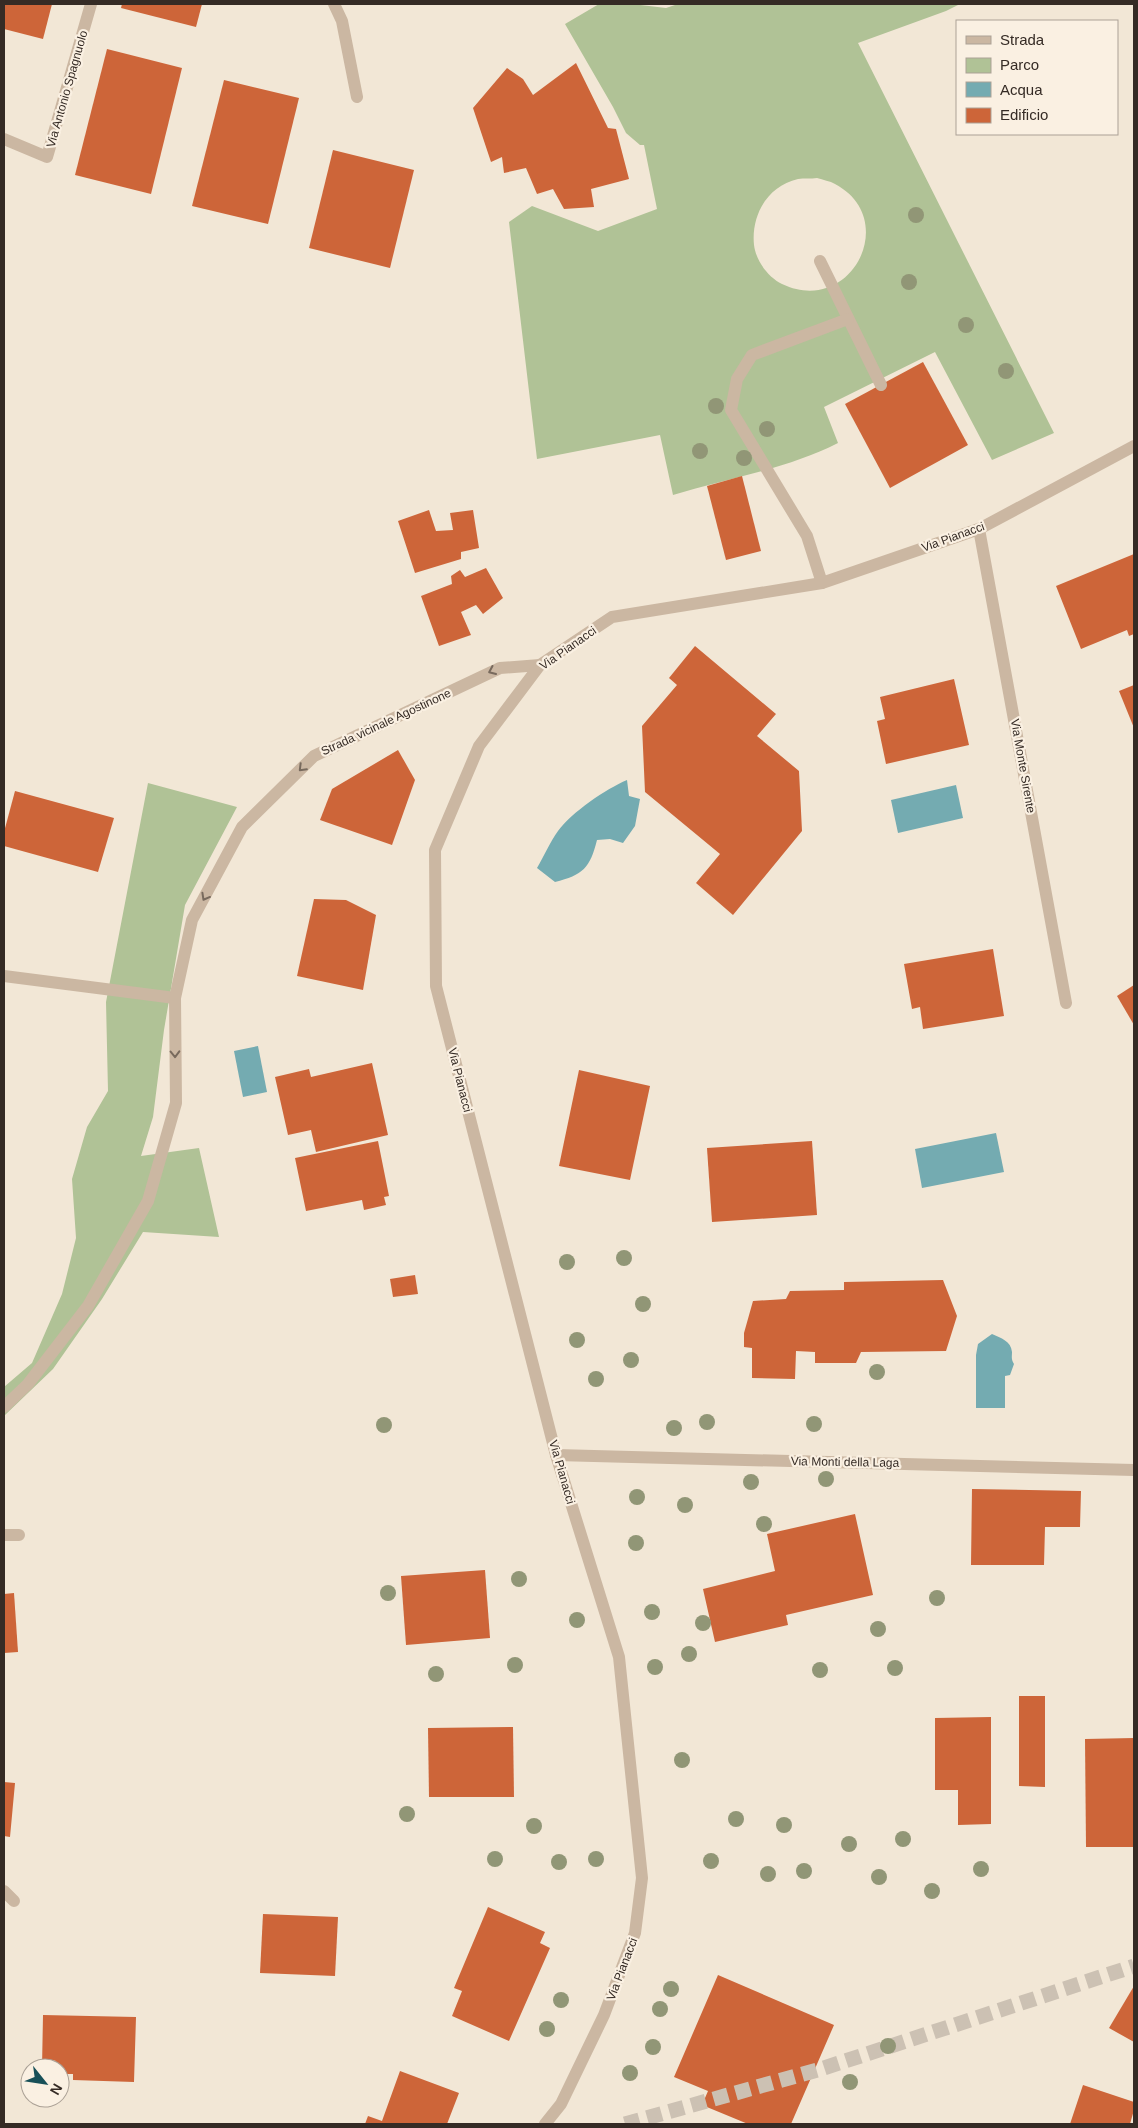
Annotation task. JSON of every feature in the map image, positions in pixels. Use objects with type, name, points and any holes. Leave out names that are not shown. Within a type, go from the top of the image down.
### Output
[{"type":"street","name":"Via Antonio Spagnuolo","points":[[4,139],[47,157],[91,4]]},
{"type":"street","points":[[334,4],[342,22],[357,97]]},
{"type":"street","points":[[820,261],[881,385]]},
{"type":"street","points":[[822,583],[807,536],[731,410],[737,379],[752,355],[848,319]]},
{"type":"street","name":"Via Pianacci","points":[[545,2124],[561,2104],[604,2016],[635,1933],[642,1878],[619,1658],[556,1455],[436,986],[435,850],[480,746],[540,665],[612,617],[822,583],[979,529],[1134,446]]},
{"type":"street","name":"Via Monte Sirente","points":[[979,529],[1066,1003]]},
{"type":"street","name":"Strada vicinale Agostinone","points":[[4,1407],[28,1384],[88,1306],[148,1201],[176,1103],[175,998],[192,920],[242,827],[314,756],[500,668],[540,665]]},
{"type":"street","points":[[4,976],[175,998]]},
{"type":"street","name":"Via Monti della Laga","points":[[556,1455],[1134,1470]]},
{"type":"street","points":[[4,1535],[19,1535]]},
{"type":"street","points":[[4,1891],[14,1901]]},
{"type":"green space","points":[[599,4],[632,4],[666,8],[678,4],[960,4],[946,11],[858,43],[1054,433],[992,460],[935,352],[824,407],[838,443],[798,460],[673,495],[660,435],[537,459],[509,222],[532,206],[598,231],[657,209],[644,145],[640,145],[626,133],[565,24]],"holes":[[[817,178],[835,184],[855,200],[864,219],[865,240],[859,260],[846,276],[829,287],[807,291],[782,284],[768,273],[757,257],[754,234],[758,213],[770,195],[778,188],[798,179]]]},
{"type":"green space","points":[[148,783],[237,807],[185,905],[164,1030],[153,1117],[141,1156],[199,1148],[219,1237],[143,1232],[102,1299],[53,1369],[4,1416],[4,1387],[32,1363],[62,1294],[76,1238],[72,1179],[87,1127],[108,1091],[106,1002]]},
{"type":"water","points":[[627,780],[629,796],[640,799],[635,826],[623,843],[610,839],[597,840],[588,864],[584,869],[579,873],[555,882],[537,868],[558,831],[572,816],[609,789]]},
{"type":"water","points":[[956,785],[963,818],[898,833],[891,800]]},
{"type":"water","points":[[258,1046],[267,1092],[243,1097],[234,1051]]},
{"type":"water","points":[[996,1133],[1004,1172],[922,1188],[915,1149]]},
{"type":"water","points":[[992,1334],[1008,1343],[1012,1352],[1014,1364],[1010,1375],[1005,1376],[1005,1408],[976,1408],[976,1355],[978,1344]]},
{"type":"building","points":[[4,4],[52,4],[43,39],[4,29]]},
{"type":"building","points":[[122,4],[202,4],[196,27],[121,8]]},
{"type":"building","points":[[107,49],[182,68],[151,194],[75,175]]},
{"type":"building","points":[[576,63],[608,128],[616,129],[629,179],[591,189],[594,207],[564,209],[553,189],[537,194],[526,168],[504,173],[502,157],[491,162],[473,108],[507,68],[523,79],[533,95]]},
{"type":"building","points":[[224,80],[299,98],[268,224],[192,206]]},
{"type":"building","points":[[333,150],[414,170],[390,268],[309,248]]},
{"type":"building","points":[[923,362],[968,445],[890,488],[845,404]]},
{"type":"building","points":[[742,476],[761,551],[726,560],[707,486]]},
{"type":"building","points":[[429,510],[436,531],[453,530],[450,513],[473,510],[479,548],[461,552],[461,559],[415,573],[398,521]]},
{"type":"building","points":[[1134,554],[1134,634],[1129,636],[1127,630],[1081,649],[1056,586]]},
{"type":"building","points":[[486,568],[503,598],[483,614],[476,605],[461,612],[471,635],[439,646],[421,596],[452,584],[451,576],[460,570],[465,577]]},
{"type":"building","points":[[695,646],[776,714],[757,736],[799,771],[802,831],[733,915],[696,883],[720,854],[645,792],[642,726],[677,685],[669,678]]},
{"type":"building","points":[[954,679],[969,745],[886,764],[877,721],[885,719],[880,697]]},
{"type":"building","points":[[1134,685],[1134,728],[1119,691]]},
{"type":"building","points":[[398,750],[415,780],[392,845],[320,820],[332,789]]},
{"type":"building","points":[[15,791],[114,818],[98,872],[4,846],[4,832]]},
{"type":"building","points":[[314,899],[346,900],[376,915],[363,990],[297,976]]},
{"type":"building","points":[[993,949],[1004,1016],[923,1029],[920,1007],[912,1009],[904,964]]},
{"type":"building","points":[[1134,985],[1134,1025],[1117,996]]},
{"type":"building","points":[[372,1063],[388,1135],[316,1152],[311,1130],[288,1135],[275,1077],[309,1069],[311,1077]]},
{"type":"building","points":[[579,1070],[650,1086],[630,1180],[559,1166]]},
{"type":"building","points":[[378,1141],[389,1196],[384,1197],[386,1205],[364,1210],[362,1200],[306,1211],[295,1158]]},
{"type":"building","points":[[812,1141],[817,1215],[712,1222],[707,1148]]},
{"type":"building","points":[[415,1275],[418,1294],[393,1297],[390,1279]]},
{"type":"building","points":[[943,1280],[957,1316],[946,1351],[861,1352],[856,1363],[815,1363],[815,1352],[796,1351],[795,1379],[752,1378],[752,1348],[744,1347],[744,1333],[753,1301],[786,1299],[790,1291],[844,1290],[844,1282]]},
{"type":"building","points":[[972,1489],[1081,1491],[1080,1527],[1045,1527],[1044,1565],[971,1565]]},
{"type":"building","points":[[855,1514],[873,1595],[786,1615],[788,1625],[715,1642],[703,1589],[775,1571],[767,1534]]},
{"type":"building","points":[[485,1570],[490,1638],[406,1645],[401,1576]]},
{"type":"building","points":[[14,1593],[18,1652],[4,1653],[4,1594]]},
{"type":"building","points":[[1019,1696],[1045,1696],[1045,1787],[1019,1786]]},
{"type":"building","points":[[991,1717],[991,1824],[958,1825],[958,1790],[935,1790],[935,1718]]},
{"type":"building","points":[[513,1727],[514,1797],[429,1797],[428,1728]]},
{"type":"building","points":[[1134,1738],[1134,1847],[1086,1847],[1085,1739]]},
{"type":"building","points":[[4,1782],[15,1783],[10,1837],[4,1836]]},
{"type":"building","points":[[488,1907],[545,1932],[540,1943],[550,1948],[509,2041],[452,2016],[462,1991],[454,1988]]},
{"type":"building","points":[[263,1914],[338,1917],[335,1976],[260,1973]]},
{"type":"building","points":[[718,1975],[834,2025],[791,2124],[748,2124],[702,2105],[708,2091],[674,2077]]},
{"type":"building","points":[[1134,1986],[1134,2042],[1109,2028]]},
{"type":"building","points":[[43,2015],[136,2017],[134,2082],[73,2080],[73,2074],[70,2074],[70,2058],[42,2058]]},
{"type":"building","points":[[400,2071],[459,2093],[447,2124],[365,2124],[368,2116],[382,2121]]},
{"type":"building","points":[[1083,2085],[1134,2102],[1130,2124],[1070,2124]]},
{"type":"tunnel","points":[[625,2124],[821,2069],[1134,1966]]}]
